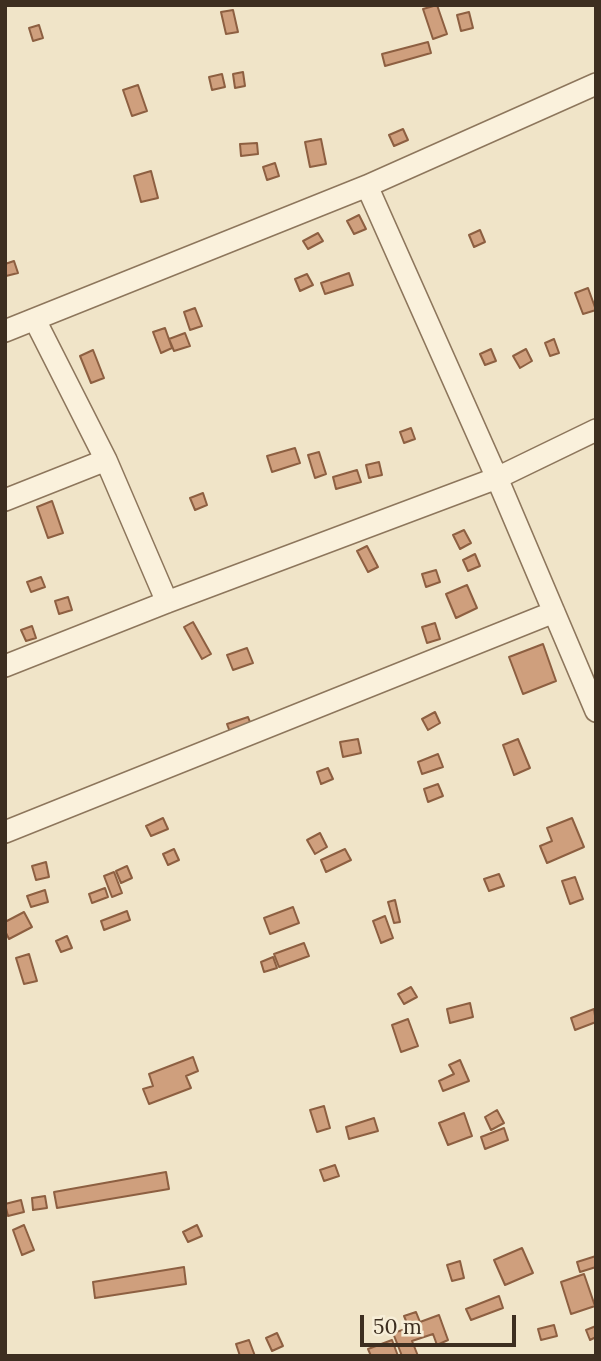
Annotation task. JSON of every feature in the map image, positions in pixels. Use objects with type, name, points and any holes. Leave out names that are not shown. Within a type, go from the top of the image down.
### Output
[{"type":"street","points":[[5,331],[367,186],[596,83]]},
{"type":"street","points":[[367,186],[497,478],[596,711]]},
{"type":"street","points":[[35,320],[106,460],[167,602]]},
{"type":"street","points":[[5,666],[497,478],[596,430]]},
{"type":"street","points":[[5,500],[106,460]]},
{"type":"street","points":[[5,832],[554,612]]},
{"type":"building","points":[[437,5],[447,34],[433,39],[423,9]]},
{"type":"building","points":[[233,10],[238,32],[226,34],[221,12]]},
{"type":"building","points":[[469,12],[473,28],[461,31],[457,15]]},
{"type":"building","points":[[39,25],[43,38],[33,41],[29,28]]},
{"type":"building","points":[[428,42],[431,53],[385,66],[382,54]]},
{"type":"building","points":[[243,72],[245,86],[235,88],[233,74]]},
{"type":"building","points":[[222,74],[225,87],[212,90],[209,77]]},
{"type":"building","points":[[138,85],[147,111],[132,116],[123,90]]},
{"type":"building","points":[[403,129],[408,140],[394,146],[389,135]]},
{"type":"building","points":[[321,139],[326,164],[310,167],[305,142]]},
{"type":"building","points":[[257,143],[258,154],[241,156],[240,144]]},
{"type":"building","points":[[275,163],[279,176],[267,180],[263,167]]},
{"type":"building","points":[[151,171],[158,198],[141,202],[134,176]]},
{"type":"building","points":[[359,215],[366,229],[354,234],[347,221]]},
{"type":"building","points":[[480,230],[485,242],[474,247],[469,235]]},
{"type":"building","points":[[318,233],[323,241],[308,249],[303,241]]},
{"type":"building","points":[[14,261],[18,273],[6,276],[5,264]]},
{"type":"building","points":[[349,273],[353,285],[325,294],[321,283]]},
{"type":"building","points":[[307,274],[313,285],[300,291],[295,279]]},
{"type":"building","points":[[588,288],[596,310],[583,314],[575,293]]},
{"type":"building","points":[[195,308],[202,326],[190,330],[184,312]]},
{"type":"building","points":[[165,328],[172,348],[161,353],[153,332]]},
{"type":"building","points":[[185,333],[190,346],[174,351],[169,339]]},
{"type":"building","points":[[554,339],[559,353],[550,356],[545,343]]},
{"type":"building","points":[[491,349],[496,361],[485,365],[480,354]]},
{"type":"building","points":[[526,349],[532,361],[520,368],[513,356]]},
{"type":"building","points":[[93,350],[104,378],[91,383],[80,356]]},
{"type":"building","points":[[411,428],[415,439],[404,443],[400,432]]},
{"type":"building","points":[[295,448],[300,463],[272,472],[267,456]]},
{"type":"building","points":[[319,452],[326,474],[315,478],[308,455]]},
{"type":"building","points":[[379,462],[382,475],[369,478],[366,465]]},
{"type":"building","points":[[357,470],[361,482],[336,489],[333,477]]},
{"type":"building","points":[[203,493],[207,505],[195,510],[190,498]]},
{"type":"building","points":[[52,501],[63,533],[48,538],[37,507]]},
{"type":"building","points":[[464,530],[471,543],[460,549],[453,535]]},
{"type":"building","points":[[367,546],[378,567],[368,572],[357,551]]},
{"type":"building","points":[[475,554],[480,566],[468,571],[463,560]]},
{"type":"building","points":[[436,570],[440,582],[426,587],[422,574]]},
{"type":"building","points":[[41,577],[45,587],[31,592],[27,582]]},
{"type":"building","points":[[467,585],[477,608],[456,618],[446,594]]},
{"type":"building","points":[[68,597],[72,610],[59,614],[55,601]]},
{"type":"building","points":[[193,622],[211,654],[202,659],[184,627]]},
{"type":"building","points":[[435,623],[440,639],[427,643],[422,627]]},
{"type":"building","points":[[32,626],[36,638],[26,641],[21,630]]},
{"type":"building","points":[[543,644],[556,681],[523,694],[509,657]]},
{"type":"building","points":[[247,648],[253,663],[233,670],[227,655]]},
{"type":"building","points":[[435,712],[440,723],[428,730],[422,719]]},
{"type":"building","points":[[248,717],[252,727],[231,735],[227,724]]},
{"type":"building","points":[[358,739],[361,753],[343,757],[340,742]]},
{"type":"building","points":[[518,739],[530,768],[514,775],[503,745]]},
{"type":"building","points":[[438,754],[443,767],[422,774],[418,762]]},
{"type":"building","points":[[328,768],[333,779],[321,784],[317,772]]},
{"type":"building","points":[[438,784],[443,796],[428,802],[424,789]]},
{"type":"building","points":[[163,818],[168,829],[151,836],[146,826]]},
{"type":"building","points":[[572,818],[584,847],[547,863],[540,846],[552,841],[547,828]]},
{"type":"building","points":[[320,833],[327,847],[315,854],[307,840]]},
{"type":"building","points":[[174,849],[179,860],[168,865],[163,854]]},
{"type":"building","points":[[345,849],[351,860],[326,872],[321,860]]},
{"type":"building","points":[[46,862],[49,877],[36,880],[32,866]]},
{"type":"building","points":[[127,866],[132,878],[121,883],[116,871]]},
{"type":"building","points":[[114,872],[122,893],[112,897],[104,876]]},
{"type":"building","points":[[499,874],[504,886],[489,891],[484,879]]},
{"type":"building","points":[[575,877],[583,899],[570,904],[562,881]]},
{"type":"building","points":[[105,888],[108,897],[92,903],[89,894]]},
{"type":"building","points":[[45,890],[48,902],[31,907],[27,896]]},
{"type":"building","points":[[395,900],[400,922],[394,923],[388,902]]},
{"type":"building","points":[[293,907],[299,923],[270,934],[264,918]]},
{"type":"building","points":[[127,911],[130,920],[104,930],[101,921]]},
{"type":"building","points":[[24,912],[32,927],[9,939],[5,922]]},
{"type":"building","points":[[385,916],[393,938],[381,943],[373,921]]},
{"type":"building","points":[[67,936],[72,948],[61,952],[56,941]]},
{"type":"building","points":[[304,943],[309,956],[279,967],[274,954]]},
{"type":"building","points":[[29,954],[37,981],[24,984],[16,958]]},
{"type":"building","points":[[273,957],[277,968],[264,972],[261,962]]},
{"type":"building","points":[[411,987],[417,997],[404,1004],[398,994]]},
{"type":"building","points":[[470,1003],[473,1017],[450,1023],[447,1009]]},
{"type":"building","points":[[594,1009],[596,1022],[575,1030],[571,1018]]},
{"type":"building","points":[[408,1019],[418,1046],[401,1052],[392,1025]]},
{"type":"building","points":[[193,1057],[198,1071],[186,1076],[191,1088],[149,1104],[143,1089],[153,1086],[149,1074]]},
{"type":"building","points":[[460,1060],[469,1081],[443,1091],[439,1081],[454,1074],[449,1065]]},
{"type":"building","points":[[324,1106],[330,1128],[317,1132],[310,1110]]},
{"type":"building","points":[[497,1110],[504,1123],[491,1130],[485,1117]]},
{"type":"building","points":[[464,1113],[472,1136],[448,1145],[439,1123]]},
{"type":"building","points":[[374,1118],[378,1131],[349,1139],[346,1127]]},
{"type":"building","points":[[504,1128],[508,1140],[485,1149],[481,1137]]},
{"type":"building","points":[[335,1165],[339,1176],[324,1181],[320,1170]]},
{"type":"building","points":[[166,1172],[169,1189],[57,1208],[54,1192]]},
{"type":"building","points":[[45,1196],[47,1208],[33,1210],[32,1198]]},
{"type":"building","points":[[21,1200],[24,1212],[8,1216],[5,1204]]},
{"type":"building","points":[[24,1225],[34,1250],[22,1255],[13,1230]]},
{"type":"building","points":[[197,1225],[202,1236],[188,1242],[183,1232]]},
{"type":"building","points":[[522,1248],[533,1273],[505,1285],[494,1260]]},
{"type":"building","points":[[596,1256],[596,1267],[580,1272],[577,1262]]},
{"type":"building","points":[[460,1261],[464,1278],[452,1281],[447,1265]]},
{"type":"building","points":[[184,1267],[186,1284],[95,1298],[93,1282]]},
{"type":"building","points":[[584,1274],[595,1306],[571,1314],[561,1282]]},
{"type":"building","points":[[499,1296],[503,1308],[471,1320],[466,1309]]},
{"type":"building","points":[[416,1312],[420,1322],[439,1315],[448,1340],[437,1345],[433,1334],[412,1341],[418,1356],[402,1356],[393,1333],[409,1328],[404,1316]]},
{"type":"building","points":[[554,1325],[557,1336],[541,1340],[538,1329]]},
{"type":"building","points":[[596,1326],[596,1337],[590,1340],[586,1330]]},
{"type":"building","points":[[277,1333],[283,1346],[272,1351],[266,1338]]},
{"type":"building","points":[[249,1340],[255,1356],[240,1356],[236,1344]]},
{"type":"building","points":[[392,1340],[398,1356],[371,1356],[368,1349]]}]
